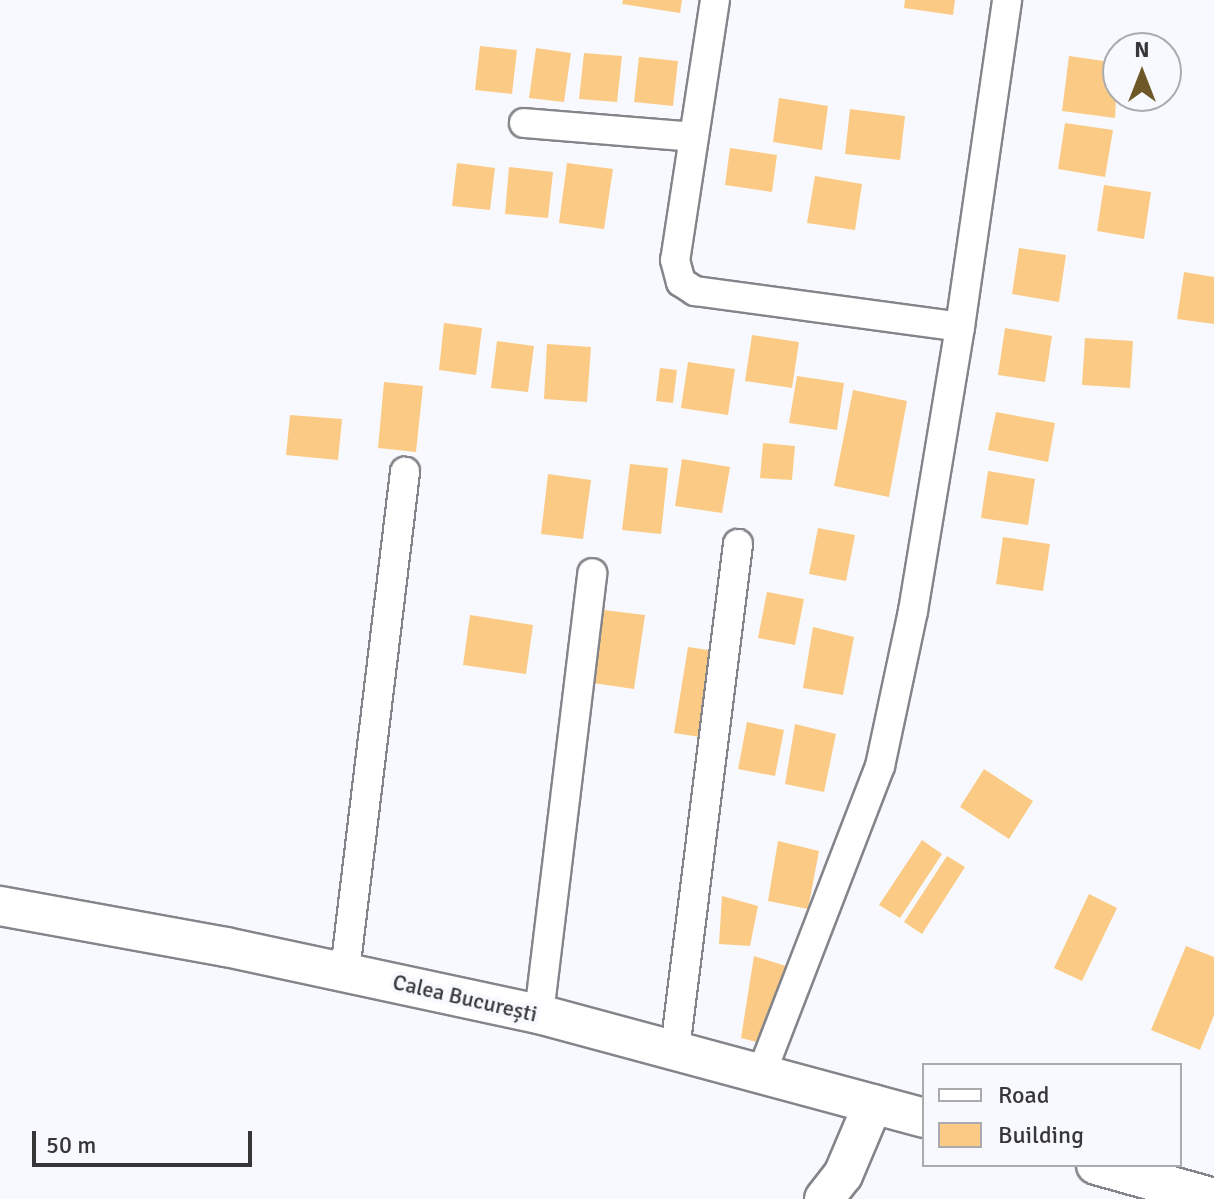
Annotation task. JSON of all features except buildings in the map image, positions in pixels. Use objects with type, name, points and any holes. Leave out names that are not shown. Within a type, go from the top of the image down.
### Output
[{"type":"main road","name":"Calea București","points":[[0,906],[345,971],[539,1014],[922,1117]]},
{"type":"main road","points":[[824,1199],[843,1175],[873,1104]]},
{"type":"main road","points":[[1103,1167],[1214,1198]]},
{"type":"street","points":[[715,0],[675,260],[681,282],[695,291],[960,327]]},
{"type":"street","points":[[762,1072],[880,766],[913,611],[960,327],[1007,0]]},
{"type":"street","points":[[524,123],[693,137]]},
{"type":"street","points":[[345,971],[405,472]]},
{"type":"street","points":[[675,1049],[738,544]]},
{"type":"street","points":[[539,1014],[592,573]]}]
